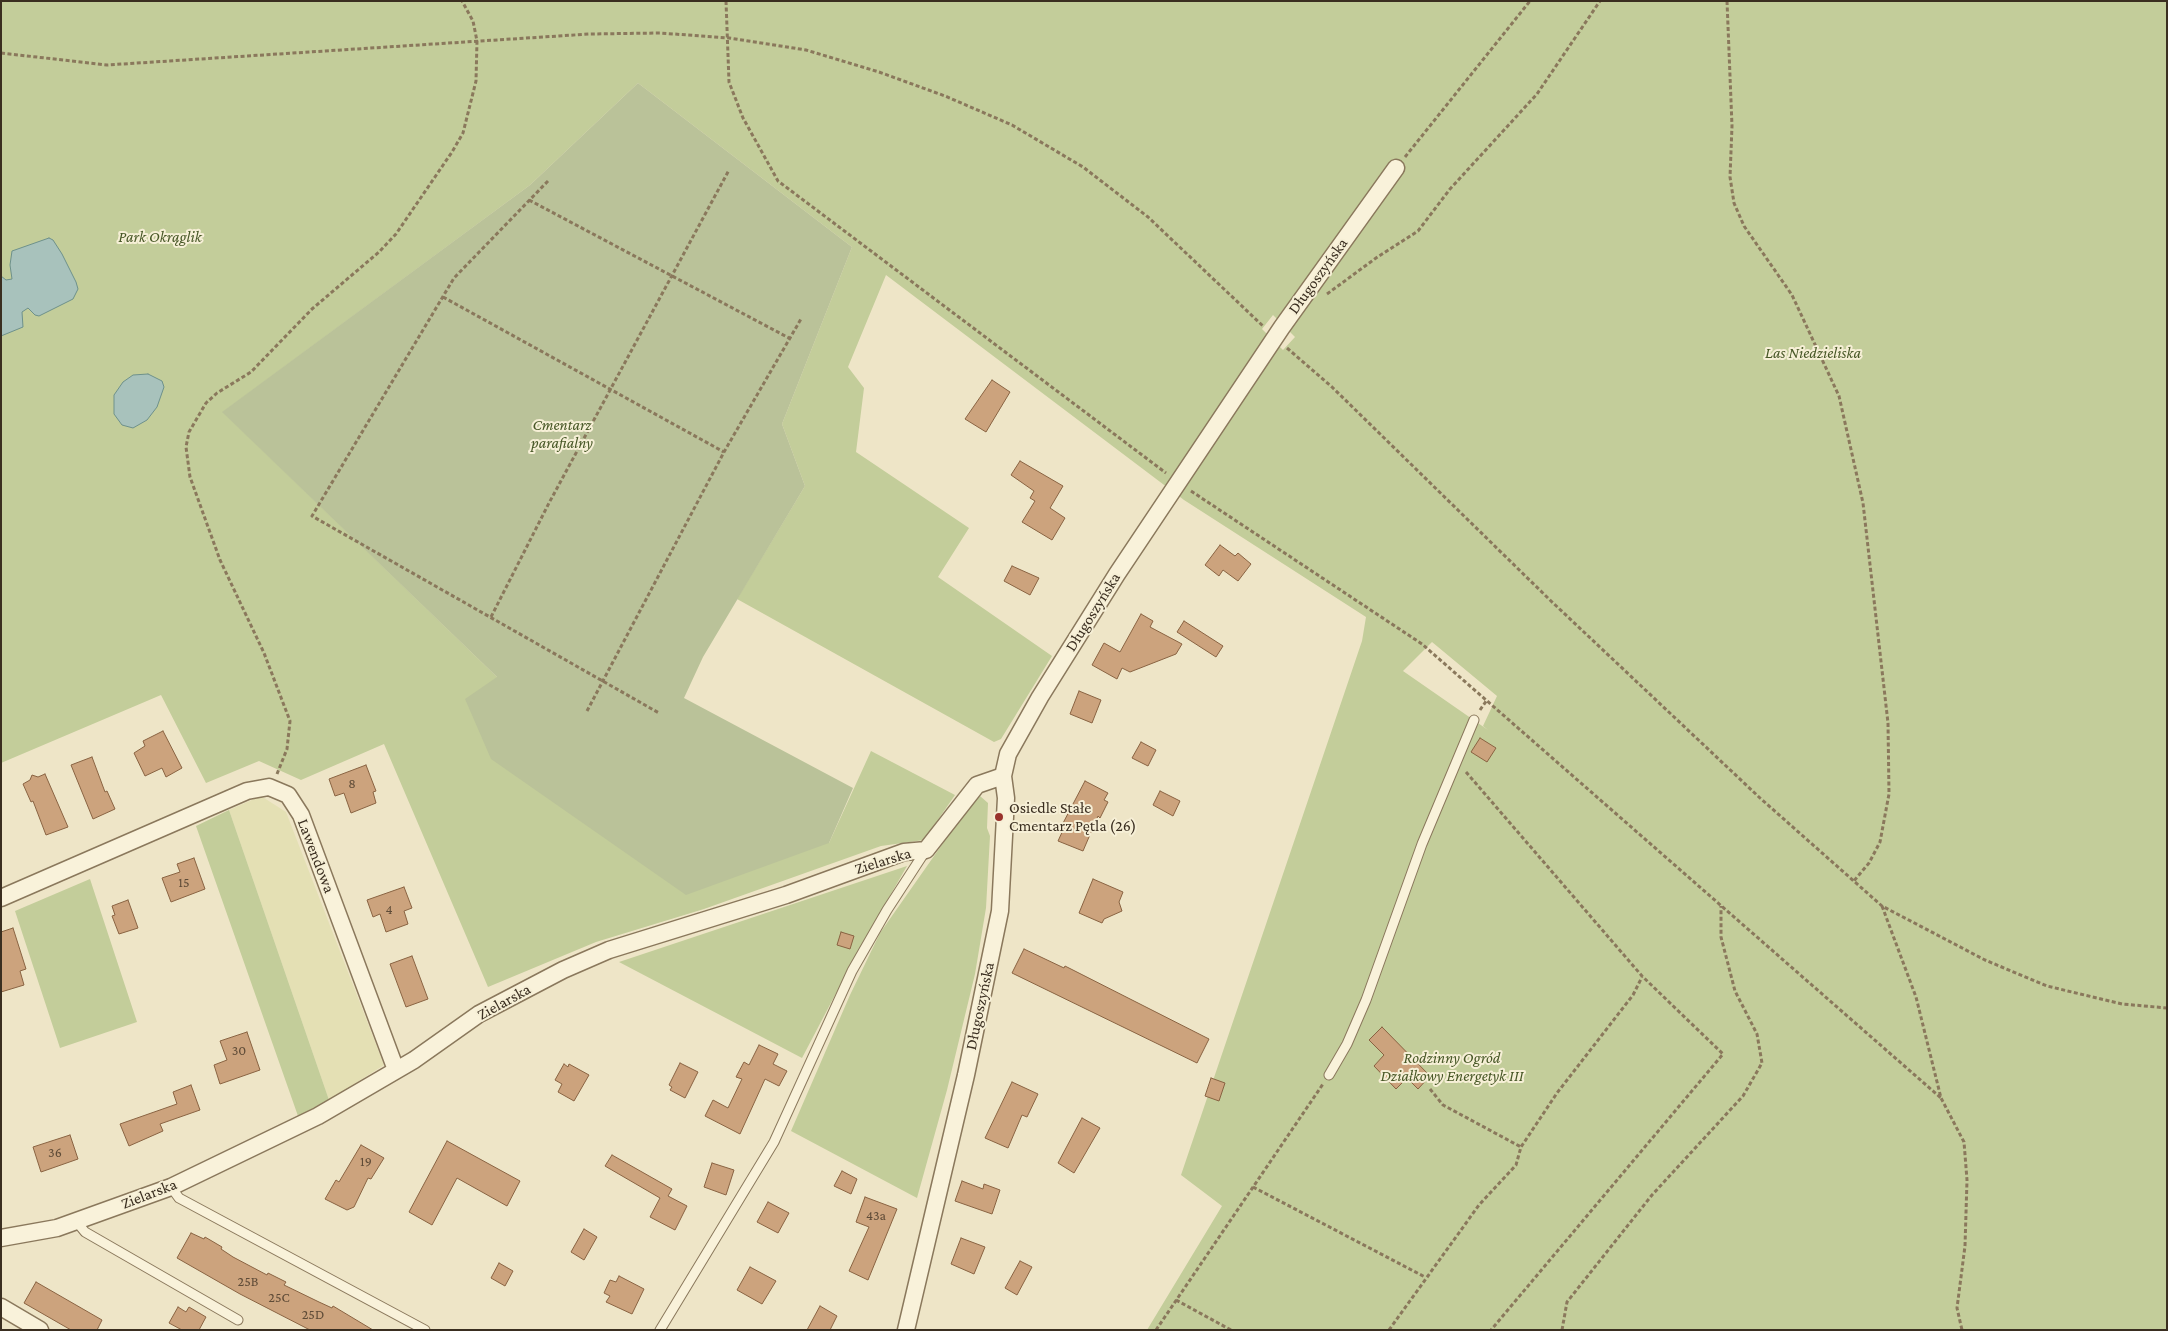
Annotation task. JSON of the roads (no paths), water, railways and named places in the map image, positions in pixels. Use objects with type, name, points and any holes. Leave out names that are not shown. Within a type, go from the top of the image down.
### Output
[{"type":"street","name":"Długoszyńska","points":[[906,1330],[966,1075],[1000,911],[1006,798],[1003,776],[1008,754],[1040,697],[1117,574],[1275,337],[1396,168]]},
{"type":"street","name":"Zielarska","points":[[1,1238],[57,1228],[171,1187],[318,1116],[396,1070],[479,1014],[563,970],[608,950],[786,895],[904,852],[926,850],[976,786],[1003,776]]},
{"type":"street","name":"Lawendowa","points":[[1,898],[247,791],[269,787],[288,795],[302,815],[396,1070]]},
{"type":"street","points":[[1,1307],[40,1330]]},
{"type":"lane","points":[[1329,1075],[1346,1044],[1366,1000],[1422,844],[1474,720]]},
{"type":"lane","points":[[660,1330],[774,1142],[852,971],[887,910],[926,850]]},
{"type":"lane","points":[[171,1187],[179,1198],[425,1330]]},
{"type":"lane","points":[[76,1221],[85,1232],[238,1320]]},
{"type":"water","points":[[49,238],[53,240],[62,254],[78,289],[73,299],[39,316],[35,315],[28,308],[22,312],[23,327],[1,336],[1,276],[6,280],[12,279],[10,265],[12,251]]},
{"type":"water","points":[[148,374],[162,381],[164,387],[157,407],[147,420],[133,428],[122,425],[114,414],[114,395],[123,382],[133,375]]},
{"type":"place","name":"Osiedle Stałe Cmentarz Pętla (26)","points":[[999,817]]},
{"type":"park label","name":"Park Okrąglik","points":[[160,237]]},
{"type":"park label","name":"Las Niedzieliska","points":[[1813,353]]},
{"type":"park label","name":"Cmentarz parafialny","points":[[562,434]]},
{"type":"park label","name":"Rodzinny Ogród Działkowy Energetyk III","points":[[1452,1067]]}]
